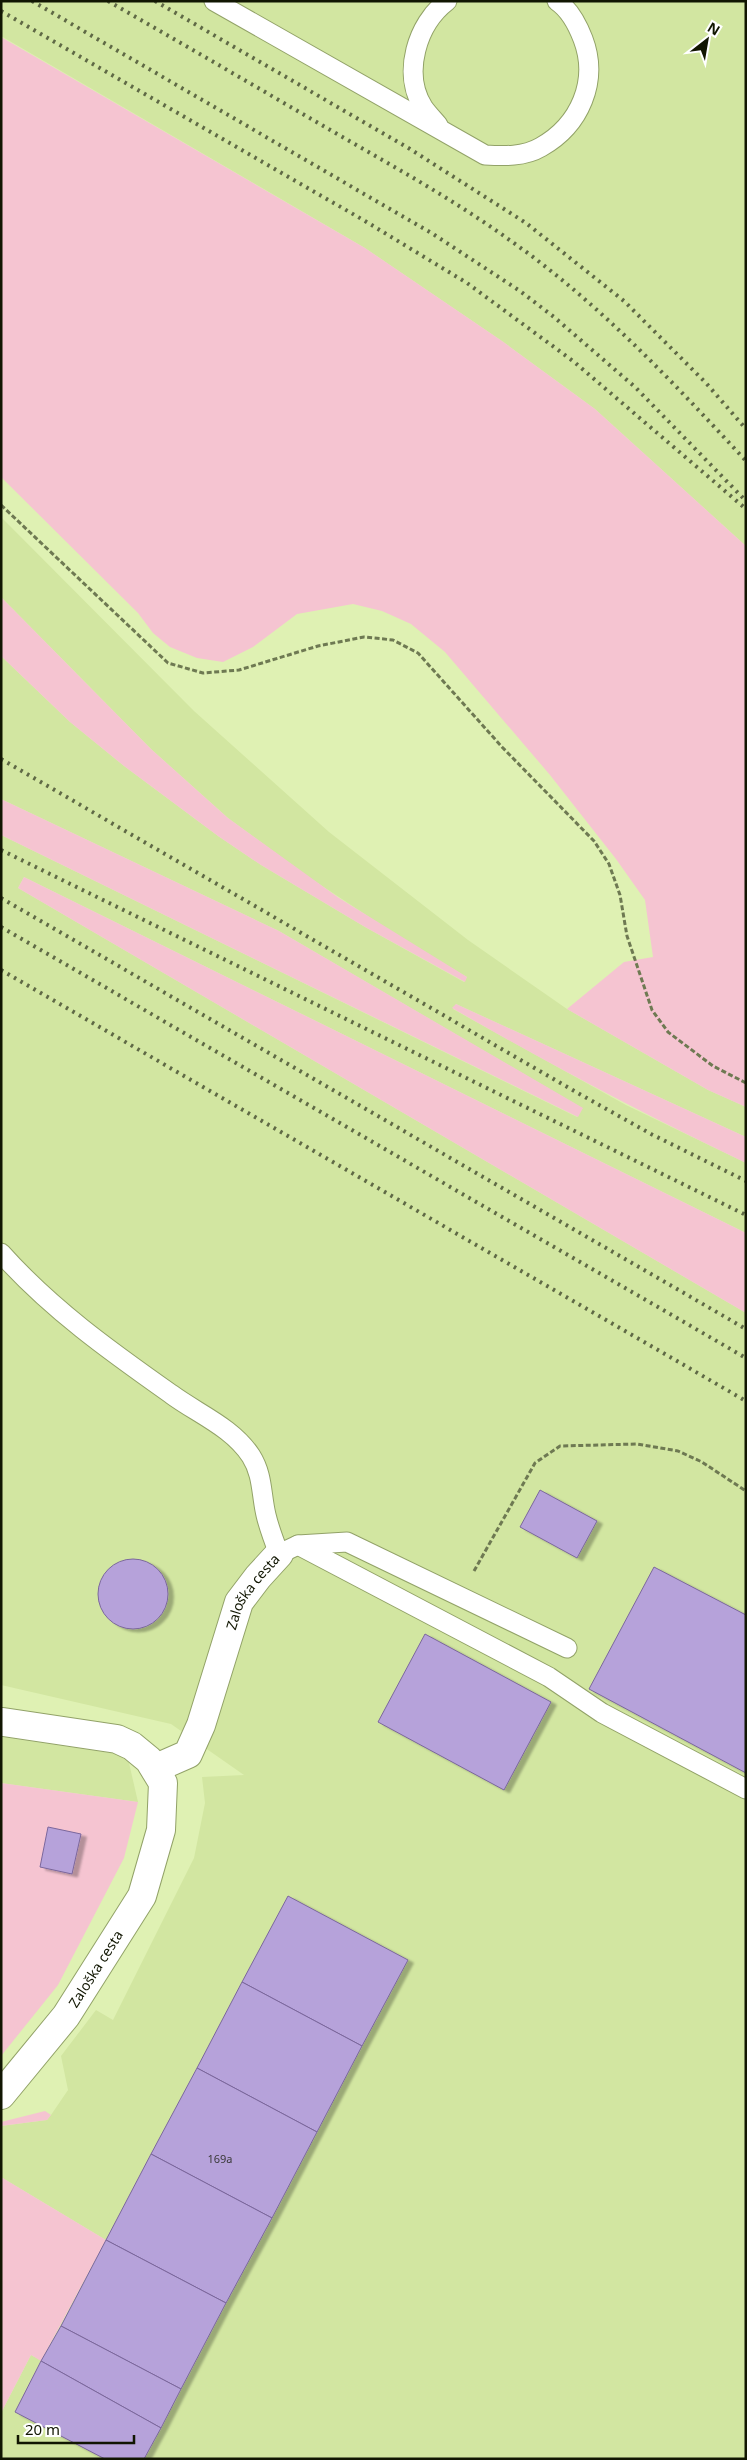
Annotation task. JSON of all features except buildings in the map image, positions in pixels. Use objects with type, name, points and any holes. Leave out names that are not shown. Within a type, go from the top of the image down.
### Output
[{"type":"street","name":"Zaloška cesta","points":[[1,2095],[66,2016],[142,1896],[161,1830],[163,1784],[156,1768],[188,1754],[201,1725],[239,1602],[258,1576],[288,1550]]},
{"type":"street","points":[[3,1722],[117,1739],[132,1746],[150,1760],[156,1768]]},
{"type":"lane","points":[[214,1],[485,155],[513,156],[540,148],[564,131],[580,108],[589,81],[588,53],[578,26],[557,1]]},
{"type":"lane","points":[[447,1],[438,8],[422,30],[414,55],[414,81],[422,107],[447,135]]},
{"type":"lane","points":[[1,1253],[26,1281],[74,1324],[173,1396],[238,1438],[252,1457],[262,1479],[266,1513],[288,1550],[549,1677],[602,1713],[746,1789]]},
{"type":"lane","name":"Zaloška cesta","points":[[288,1550],[347,1542],[567,1648]]},
{"type":"path","points":[[1,505],[168,663],[203,673],[239,670],[318,646],[364,637],[393,640],[418,653],[502,746],[594,841],[604,856],[620,895],[627,936],[652,1010],[676,1037],[713,1066],[746,1083]]},
{"type":"path","points":[[458,1597],[535,1464],[560,1446],[637,1444],[678,1451],[702,1462],[746,1491]]},
{"type":"shaded area","points":[[1,1],[746,1],[746,546],[595,409],[502,341],[365,248],[1,36]]},
{"type":"shaded area","points":[[1,37],[365,248],[502,341],[595,409],[746,546],[746,1107],[708,1090],[567,1009],[624,962],[653,957],[645,900],[616,859],[550,775],[445,652],[411,624],[382,611],[353,604],[297,614],[253,647],[223,662],[197,658],[170,647],[153,633],[138,613],[1,477]]},
{"type":"shaded area","points":[[1,517],[194,711],[329,832],[468,940],[567,1009],[708,1090],[746,1107],[746,1137],[456,1004],[453,1009],[626,1105],[746,1163],[746,1233],[24,877],[18,888],[746,1313],[746,2459],[1,2459],[1,2413],[31,2355],[42,2361],[106,2240],[1,2177],[1,2126],[47,2120],[51,2115],[68,2090],[61,2056],[96,2010],[113,2020],[194,1858],[205,1803],[202,1777],[244,1775],[171,1724],[1,1685],[1,835],[577,1117],[582,1108],[279,931],[1,799],[1,656],[70,722],[124,766],[218,836],[261,865],[365,927],[464,982],[467,977],[407,942],[307,876],[228,818],[151,749],[1,597]]},
{"type":"shaded area","points":[[1,597],[151,749],[228,818],[339,898],[467,977],[465,982],[365,927],[261,865],[218,836],[124,766],[70,722],[1,656]]},
{"type":"shaded area","points":[[1,799],[279,931],[583,1108],[578,1117],[1,835]]},
{"type":"shaded area","points":[[24,877],[746,1233],[746,1313],[18,888]]},
{"type":"shaded area","points":[[456,1004],[746,1137],[746,1163],[634,1108],[525,1049],[452,1008]]},
{"type":"shaded area","points":[[1,1737],[117,1754],[129,1763],[138,1802],[1,1783]]},
{"type":"shaded area","points":[[1,1783],[138,1802],[124,1858],[58,1985],[1,2056]]},
{"type":"shaded area","points":[[45,2111],[51,2115],[47,2120],[1,2126],[1,2122]]},
{"type":"shaded area","points":[[1,2177],[106,2240],[41,2361],[31,2355],[1,2413]]},
{"type":"railway","points":[[32,1],[433,234],[520,291],[554,317],[635,387],[746,501]]},
{"type":"railway","points":[[108,1],[423,184],[468,211],[511,241],[575,290],[605,317],[663,373],[746,461]]},
{"type":"railway","points":[[155,1],[410,149],[526,223],[624,301],[706,383],[746,429]]},
{"type":"railway","points":[[1,11],[365,221],[467,283],[573,361],[746,509]]},
{"type":"railway","points":[[1,759],[576,1092],[651,1134],[746,1181]]},
{"type":"railway","points":[[1,850],[746,1215]]},
{"type":"railway","points":[[1,898],[746,1329]]},
{"type":"railway","points":[[1,927],[746,1358]]},
{"type":"railway","points":[[1,970],[746,1401]]}]
